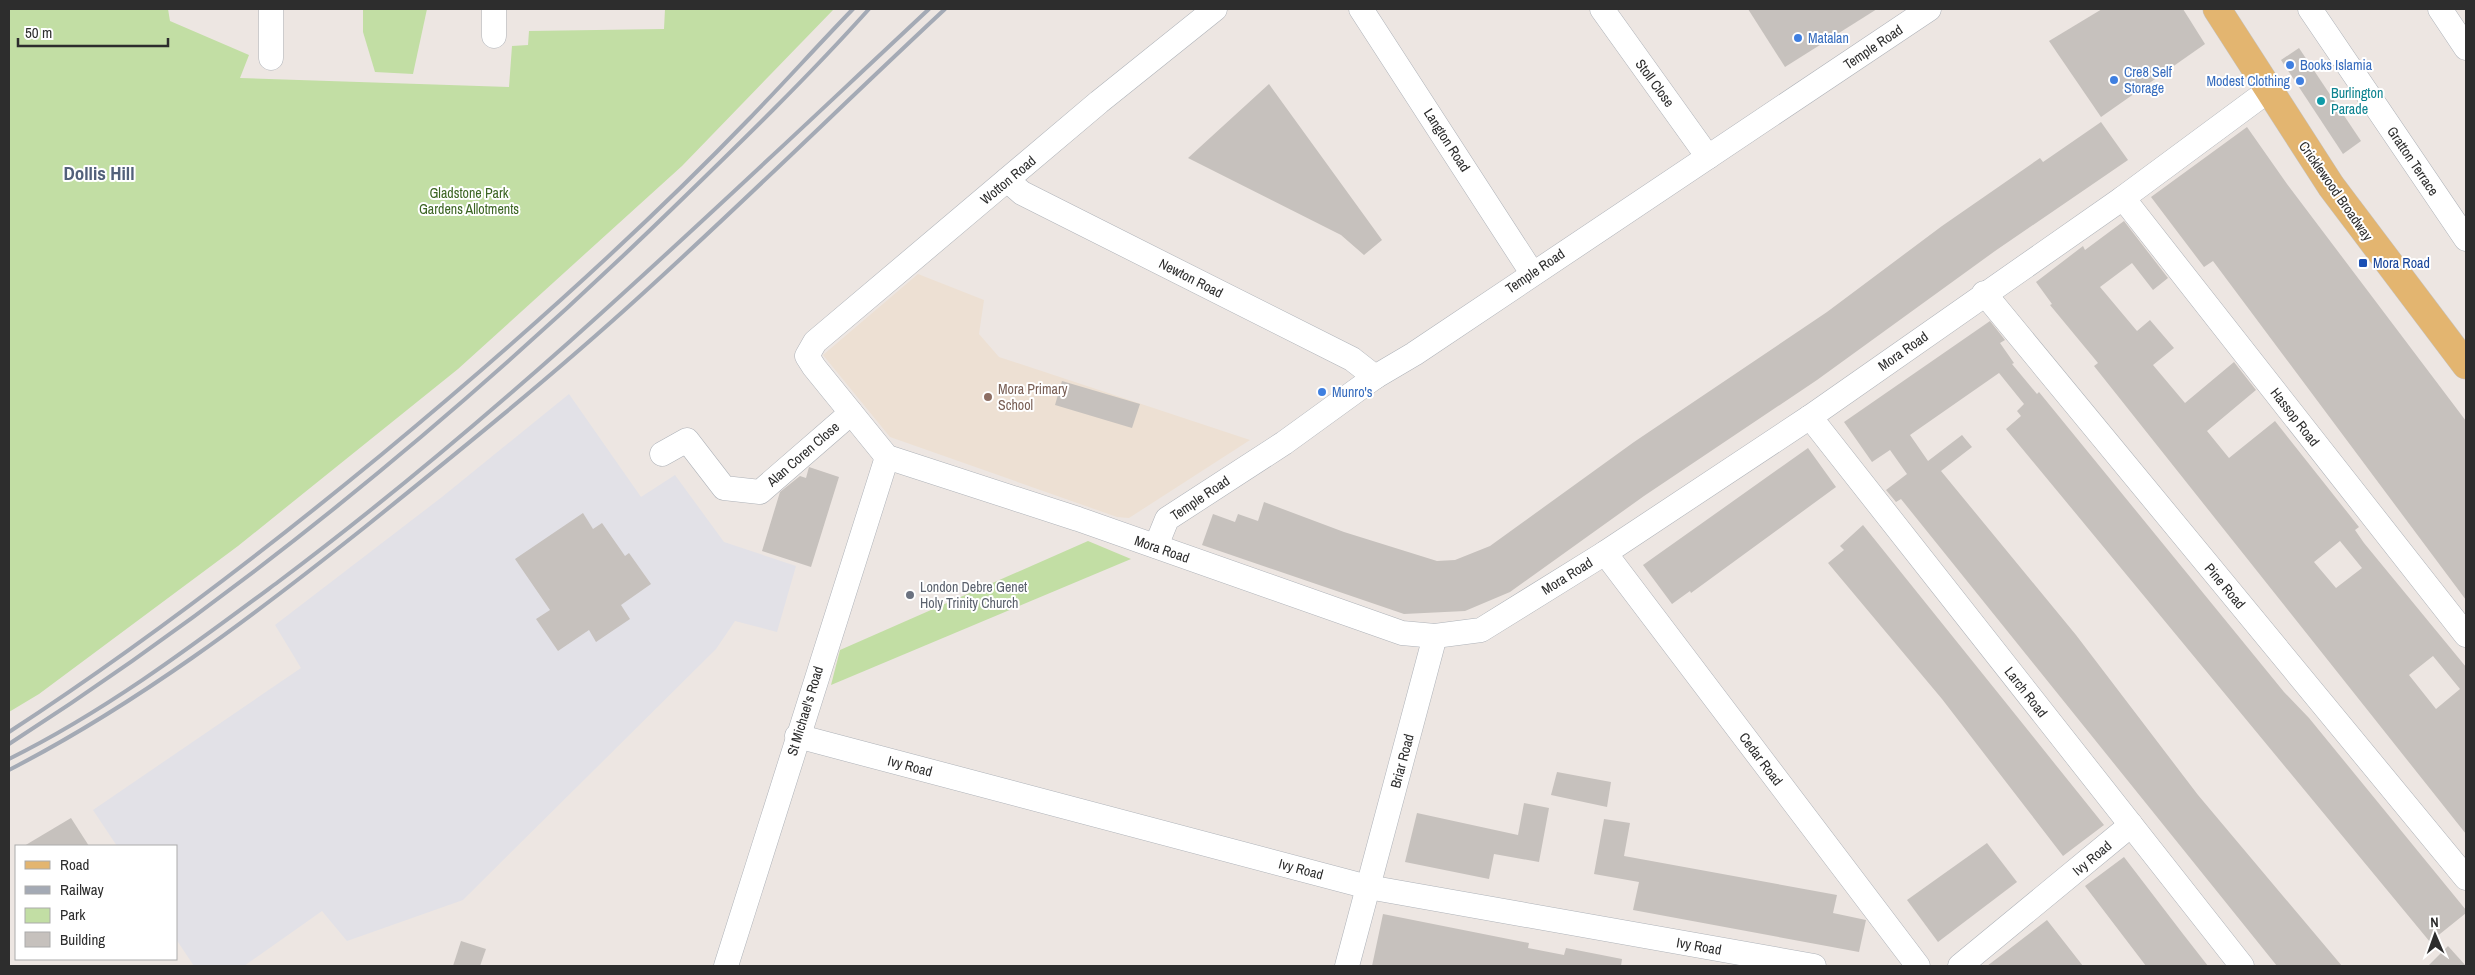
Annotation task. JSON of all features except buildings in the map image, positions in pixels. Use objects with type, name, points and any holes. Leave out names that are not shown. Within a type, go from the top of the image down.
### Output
[{"type":"main road","name":"Cricklewood Broadway","points":[[2217,9],[2339,197],[2466,365]]},
{"type":"street","points":[[271,9],[271,58]]},
{"type":"street","points":[[494,9],[494,36]]},
{"type":"street","name":"Wotton Road","points":[[851,414],[814,368],[807,356],[814,342],[1099,102],[1215,9]]},
{"type":"street","name":"Langton Road","points":[[1361,9],[1532,273]]},
{"type":"street","name":"Stoll Close","points":[[1602,9],[1708,157]]},
{"type":"street","name":"Temple Road","points":[[1156,546],[1167,519],[1284,443],[1375,377],[1414,354],[1532,273],[1929,9]]},
{"type":"street","name":"Gratton Terrace","points":[[2310,9],[2466,239]]},
{"type":"street","points":[[2440,9],[2466,48]]},
{"type":"street","name":"Mora Road","points":[[887,458],[1156,546],[1402,633],[1435,636],[1480,630],[1605,553],[1810,417],[1984,293],[2123,198],[2269,90]]},
{"type":"street","name":"Newton Road","points":[[1007,180],[1022,193],[1352,359],[1375,377]]},
{"type":"street","name":"Hassop Road","points":[[2123,198],[2466,635]]},
{"type":"street","name":"Pine Road","points":[[1984,293],[2466,878]]},
{"type":"street","points":[[851,414],[887,458]]},
{"type":"street","name":"Alan Coren Close","points":[[662,454],[687,440],[724,488],[760,492],[851,414]]},
{"type":"street","name":"Larch Road","points":[[1810,417],[2242,966]]},
{"type":"street","name":"St Michael's Road","points":[[726,966],[797,736],[887,458]]},
{"type":"street","name":"Cedar Road","points":[[1605,553],[1918,966]]},
{"type":"street","name":"Briar Road","points":[[1347,966],[1435,636]]},
{"type":"street","name":"Ivy Road","points":[[797,736],[1368,887],[1814,966]]},
{"type":"street","name":"Ivy Road","points":[[1960,966],[2131,825]]},
{"type":"shaded area","name":"Mora Primary School","points":[[918,274],[984,300],[979,334],[999,357],[1250,440],[1129,518],[1117,517],[890,437],[823,355]]},
{"type":"shaded area","points":[[569,394],[641,497],[675,475],[724,542],[796,566],[777,632],[735,621],[716,649],[463,900],[347,941],[322,911],[244,966],[194,966],[178,942],[178,845],[116,845],[93,810],[301,668],[275,625],[442,497]]},
{"type":"green space","name":"Gladstone Park Gardens Allotments","points":[[9,9],[168,9],[170,21],[249,55],[240,78],[509,87],[512,46],[528,45],[529,31],[664,29],[665,9],[834,9],[682,166],[458,369],[238,546],[39,694],[9,712]]},
{"type":"green space","points":[[363,9],[427,9],[413,74],[375,72],[363,32]]},
{"type":"green space","points":[[1088,541],[1131,559],[831,685],[840,650]]},
{"type":"railway","points":[[9,732],[105,667],[245,564],[381,455],[476,375],[570,292],[661,207],[749,119],[853,9]]},
{"type":"railway","points":[[9,744],[98,685],[185,623],[354,493],[436,424],[596,282],[748,135],[869,9]]},
{"type":"railway","points":[[9,759],[80,720],[148,676],[278,582],[364,516],[448,447],[611,304],[929,9]]},
{"type":"railway","points":[[9,770],[103,717],[193,658],[280,594],[435,471],[606,327],[716,226],[945,9]]},
{"type":"place","name":"Matalan","points":[[1798,38]]},
{"type":"place","name":"Books Islamia","points":[[2290,65]]},
{"type":"place","name":"Cre8 Self Storage","points":[[2114,80]]},
{"type":"place","name":"Modest Clothing","points":[[2300,81]]},
{"type":"place","name":"Burlington Parade","points":[[2321,101]]},
{"type":"place","name":"Mora Road","points":[[2363,263]]},
{"type":"place","name":"Munro's","points":[[1322,392]]},
{"type":"place","name":"Mora Primary School","points":[[988,397]]},
{"type":"place","name":"London Debre Genet Holy Trinity Church","points":[[910,595]]},
{"type":"district","name":"Dollis Hill","points":[[99,173]]}]
